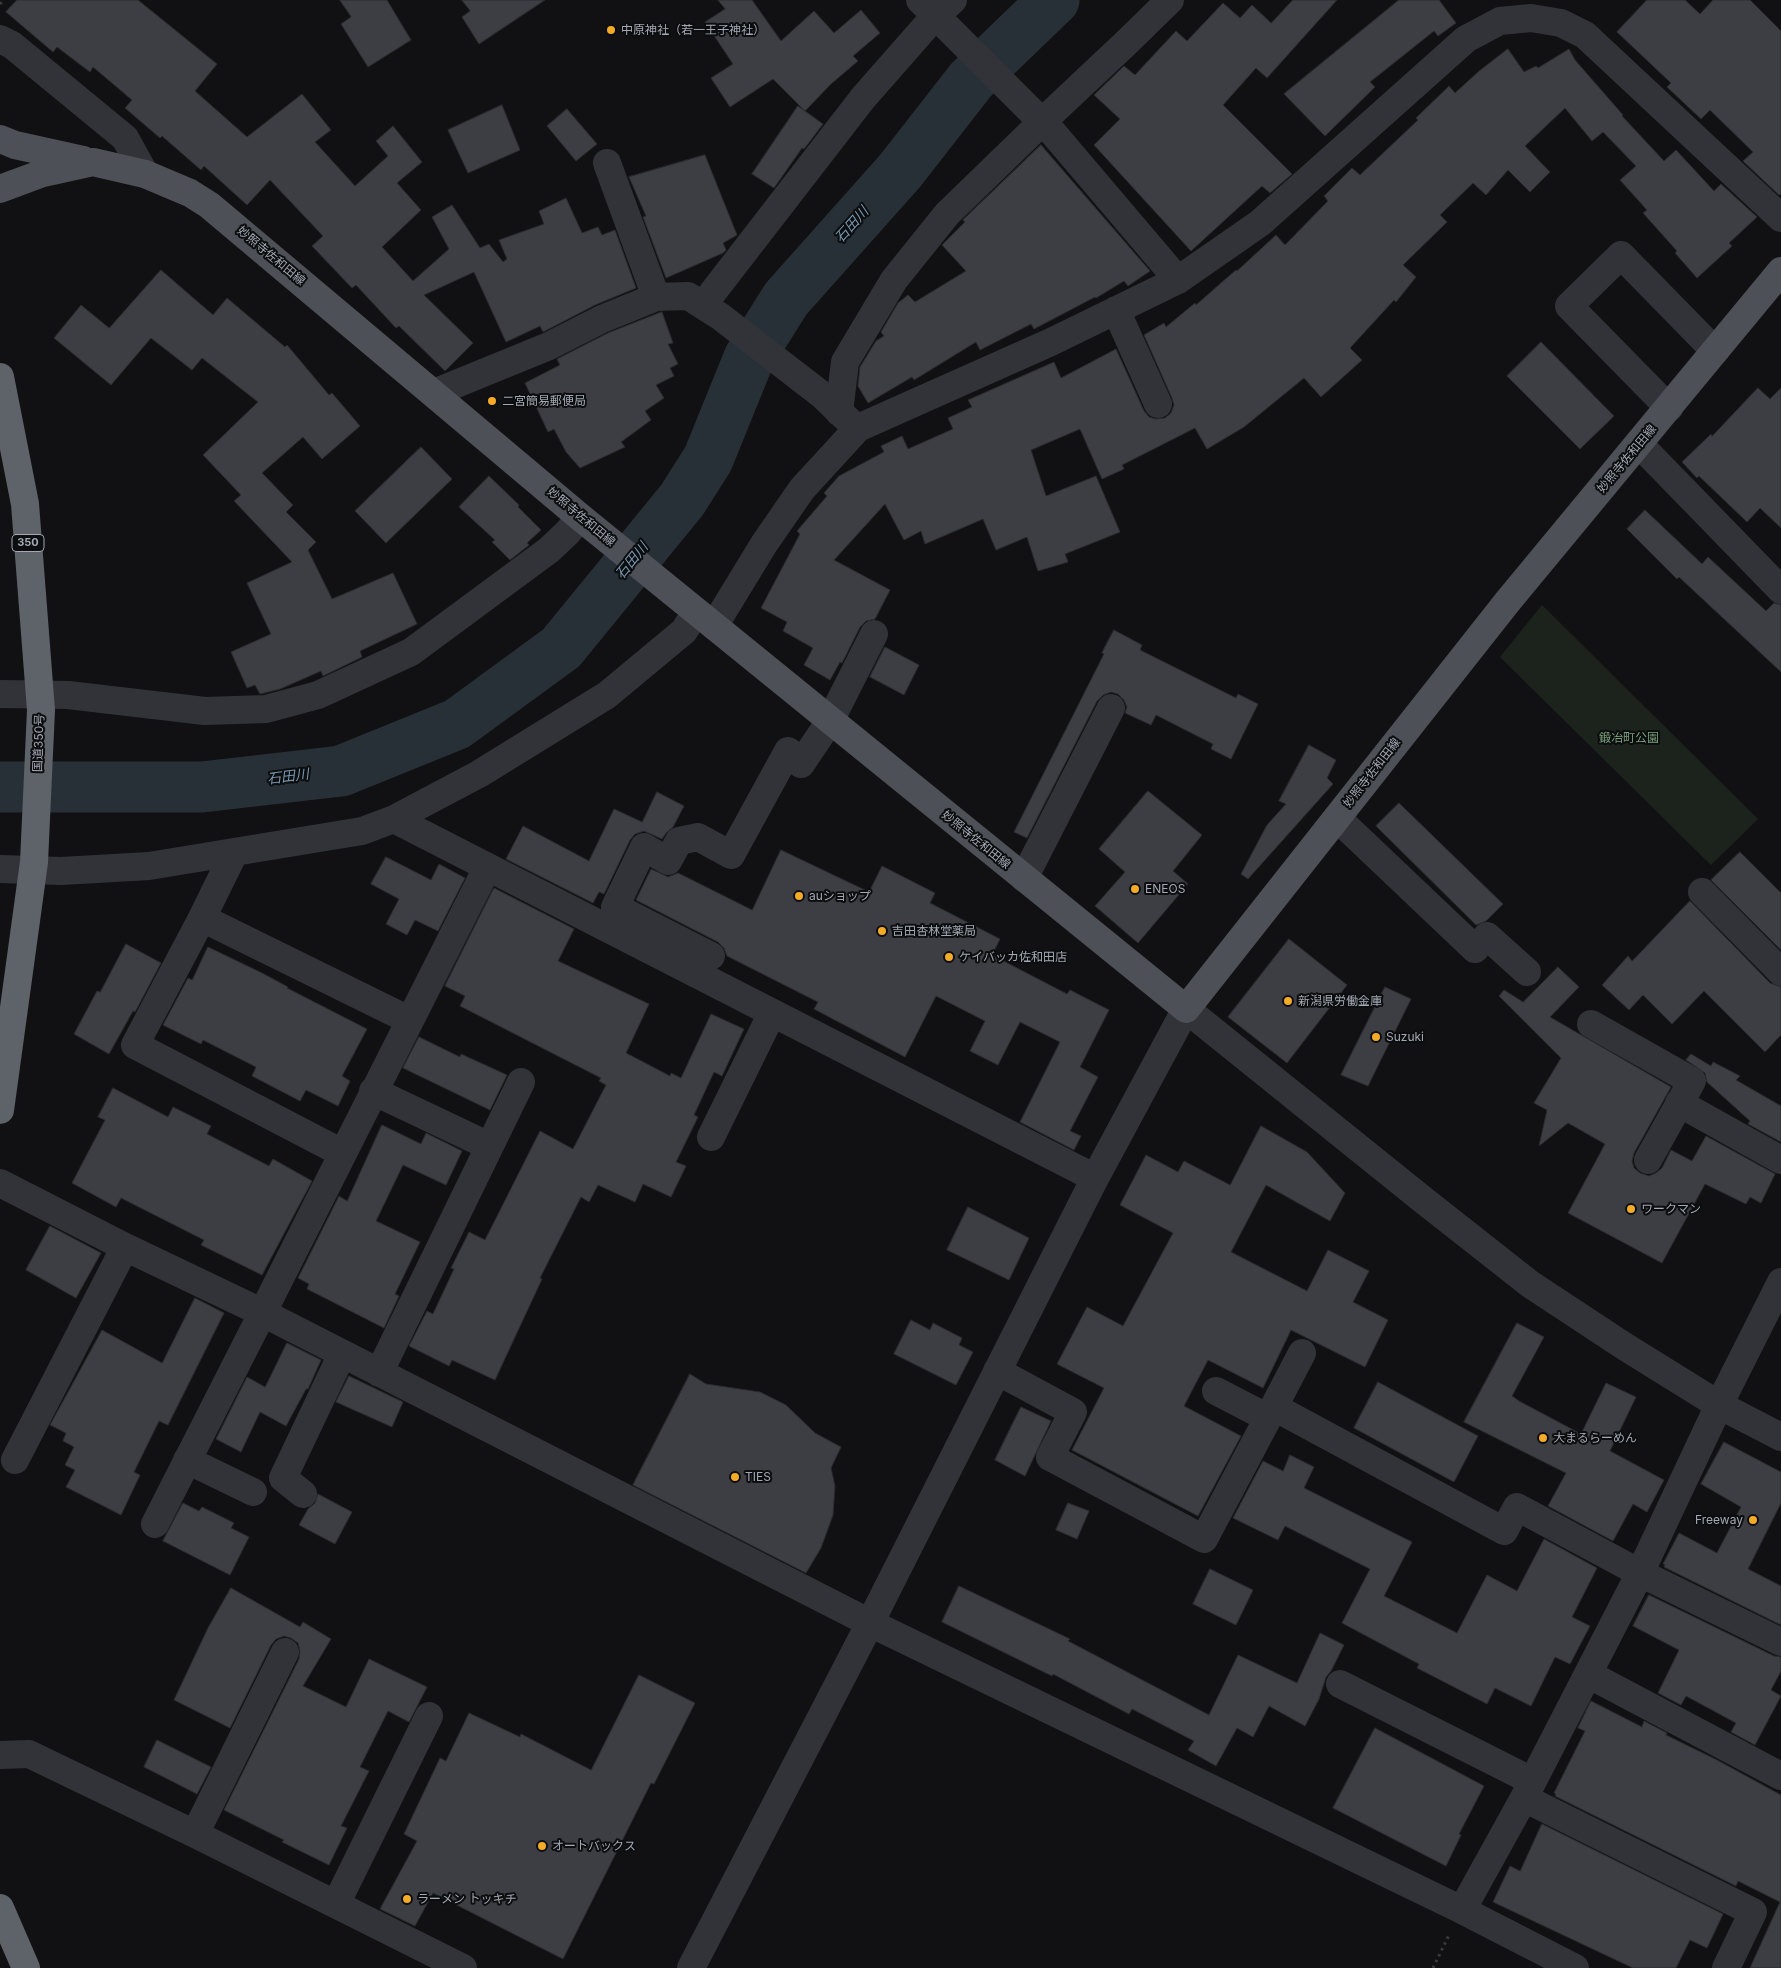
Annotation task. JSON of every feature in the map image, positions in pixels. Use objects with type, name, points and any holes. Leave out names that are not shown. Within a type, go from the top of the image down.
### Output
[{"type":"highway","name":"国道350号","points":[[0,377],[25,504],[40,702],[33,866],[0,1110]]},
{"type":"highway","points":[[0,1908],[26,1968]]},
{"type":"main road","points":[[0,139],[15,145],[93,162]]},
{"type":"main road","name":"妙照寺佐和田線","points":[[0,189],[43,173],[93,162],[145,174],[190,193],[209,204],[584,521],[1186,1009],[1508,601],[1781,271]]},
{"type":"street","points":[[0,869],[33,866],[61,871],[148,866],[362,831],[394,819],[479,774],[606,695],[684,631],[764,544],[802,489],[839,412],[845,362],[894,280],[947,214],[1038,117],[1126,43],[1170,0]]},
{"type":"street","points":[[839,412],[1042,346],[1178,280],[1260,223],[1497,10],[1560,23],[1585,35],[1781,218]]},
{"type":"street","points":[[712,311],[862,98],[939,11],[1038,117],[1178,280]]},
{"type":"street","points":[[0,39],[12,45],[125,138],[145,174]]},
{"type":"street","points":[[607,163],[656,297]]},
{"type":"street","points":[[1669,408],[1569,306],[1621,255],[1715,351]]},
{"type":"street","points":[[434,393],[549,346],[602,319],[656,297],[688,296],[712,311],[839,412]]},
{"type":"street","points":[[1116,310],[1158,404]]},
{"type":"street","points":[[1639,444],[1781,590]]},
{"type":"street","points":[[0,694],[40,702],[68,695],[205,711],[266,709],[318,695],[411,652],[549,550],[568,532],[584,521]]},
{"type":"street","points":[[711,956],[615,907],[644,847],[668,860],[679,841],[698,837],[731,855],[788,751],[802,764],[830,721],[874,634]]},
{"type":"street","points":[[1024,878],[1111,708]]},
{"type":"street","points":[[1337,818],[1475,949],[1487,936],[1527,972]]},
{"type":"street","points":[[394,819],[1095,1178]]},
{"type":"street","points":[[234,853],[135,1045],[342,1153]]},
{"type":"street","points":[[154,1524],[263,1313],[373,1091],[487,868]]},
{"type":"street","points":[[1702,892],[1781,972]]},
{"type":"street","points":[[202,918],[410,1020]]},
{"type":"street","points":[[691,1968],[870,1623],[1095,1178],[1186,1009],[1530,1284],[1624,1346],[1719,1405],[1781,1437]]},
{"type":"street","points":[[711,1137],[772,1013]]},
{"type":"street","points":[[1591,1024],[1692,1081],[1648,1160]]},
{"type":"street","points":[[379,1373],[521,1082]]},
{"type":"street","points":[[373,1091],[489,1146]]},
{"type":"street","points":[[1679,1103],[1781,1160]]},
{"type":"street","points":[[0,1183],[125,1247],[263,1313],[870,1623],[1462,1910],[1575,1968]]},
{"type":"street","points":[[15,1460],[125,1247]]},
{"type":"street","points":[[1462,1910],[1528,1789],[1640,1573],[1719,1405],[1781,1282]]},
{"type":"street","points":[[997,1371],[1073,1412],[1050,1457],[1204,1539],[1302,1353]]},
{"type":"street","points":[[303,1494],[283,1478],[342,1354]]},
{"type":"street","points":[[1216,1391],[1271,1412],[1504,1531],[1517,1507],[1640,1573],[1781,1642]]},
{"type":"street","points":[[187,1460],[253,1492]]},
{"type":"street","points":[[195,1834],[285,1652]]},
{"type":"street","points":[[1588,1674],[1781,1776]]},
{"type":"street","points":[[1340,1684],[1753,1912],[1726,1968]]},
{"type":"street","points":[[336,1904],[429,1716]]},
{"type":"street","points":[[0,1755],[29,1754],[336,1904],[456,1966]]},
{"type":"path","points":[[0,4],[4,0]]},
{"type":"path","points":[[1433,1968],[1462,1910]]},
{"type":"green space","name":"鍛冶町公園","points":[[1542,605],[1758,819],[1711,865],[1500,657]]},
{"type":"building","points":[[17,0],[138,0],[217,64],[195,91],[247,137],[302,94],[331,130],[315,142],[355,186],[388,156],[376,141],[393,126],[422,162],[397,183],[421,210],[382,247],[413,281],[449,249],[432,217],[452,205],[480,248],[489,244],[503,262],[507,259],[499,240],[544,224],[539,211],[566,198],[582,233],[598,227],[602,235],[615,230],[636,288],[595,305],[543,332],[540,326],[506,342],[474,272],[424,295],[473,343],[445,371],[399,326],[396,328],[356,285],[352,288],[312,246],[323,236],[270,180],[247,205],[204,166],[201,170],[162,136],[160,138],[125,108],[132,100],[93,67],[90,72],[57,47],[53,52],[6,12]]},
{"type":"building","points":[[340,0],[387,0],[411,40],[368,67],[341,24],[351,17]]},
{"type":"building","points":[[462,0],[545,0],[479,44],[462,17],[470,11]]},
{"type":"building","points":[[718,0],[752,0],[781,41],[814,11],[834,33],[861,10],[880,33],[853,56],[858,61],[831,84],[805,111],[773,79],[730,107],[711,78],[733,64],[705,22],[725,9]]},
{"type":"building","points":[[1293,0],[1337,0],[1267,78],[1256,68],[1223,105],[1292,174],[1270,193],[1262,186],[1191,251],[1094,145],[1120,119],[1094,95],[1124,66],[1135,75],[1176,31],[1187,41],[1223,3],[1240,18],[1252,5],[1271,23]]},
{"type":"building","points":[[1399,0],[1439,0],[1456,23],[1438,36],[1434,31],[1370,82],[1375,87],[1325,136],[1284,94]]},
{"type":"building","points":[[1647,0],[1685,0],[1700,14],[1713,0],[1750,0],[1781,31],[1781,194],[1779,195],[1743,161],[1753,152],[1710,110],[1701,119],[1667,87],[1671,83],[1617,32]]},
{"type":"building","points":[[1508,49],[1524,72],[1536,66],[1538,68],[1569,49],[1575,60],[1622,116],[1664,161],[1676,150],[1714,191],[1721,184],[1757,217],[1729,243],[1732,246],[1697,278],[1675,253],[1677,251],[1643,213],[1647,210],[1620,180],[1636,166],[1603,132],[1592,141],[1565,108],[1525,146],[1550,172],[1530,192],[1508,170],[1486,195],[1473,183],[1440,215],[1447,222],[1403,265],[1416,277],[1396,302],[1394,300],[1350,348],[1362,360],[1321,397],[1304,378],[1244,427],[1207,449],[1195,428],[1122,465],[1124,469],[1102,479],[1080,429],[1031,450],[1046,496],[1096,476],[1120,532],[1065,554],[1068,562],[1038,571],[1027,537],[996,550],[983,519],[925,544],[921,531],[904,540],[885,504],[834,560],[890,590],[875,619],[866,621],[860,627],[842,663],[840,662],[830,680],[804,665],[813,648],[783,631],[787,622],[761,608],[800,534],[797,531],[827,496],[824,493],[839,476],[884,452],[881,446],[902,436],[908,449],[953,429],[948,418],[972,407],[968,400],[1054,362],[1061,378],[1116,349],[1144,411],[1149,417],[1156,419],[1165,418],[1171,413],[1174,405],[1144,335],[1164,323],[1166,327],[1195,303],[1196,305],[1276,235],[1285,245],[1328,201],[1324,196],[1352,168],[1360,175],[1418,120],[1416,118],[1449,86],[1455,93]]},
{"type":"building","points":[[502,105],[520,150],[468,173],[448,130]]},
{"type":"building","points":[[798,106],[823,124],[804,149],[802,148],[774,188],[752,174]]},
{"type":"building","points":[[567,109],[597,144],[576,161],[547,126]]},
{"type":"building","points":[[1041,145],[1150,271],[1128,286],[1124,281],[1096,298],[1034,329],[1031,324],[980,350],[976,342],[914,380],[912,377],[868,403],[858,386],[860,367],[876,341],[884,336],[881,332],[898,303],[908,295],[915,302],[966,271],[942,245],[965,222],[963,220]]},
{"type":"building","points":[[705,155],[737,235],[723,243],[726,250],[723,253],[666,278],[643,217],[646,216],[629,177]]},
{"type":"building","points":[[161,270],[213,315],[227,298],[285,347],[287,345],[329,395],[332,393],[360,426],[322,459],[303,437],[262,473],[293,505],[286,512],[316,542],[308,550],[332,599],[393,573],[417,624],[360,651],[362,657],[323,676],[321,671],[280,689],[260,694],[255,685],[247,688],[231,652],[271,634],[247,583],[292,562],[234,501],[241,495],[203,455],[258,402],[202,358],[192,370],[151,338],[111,385],[54,338],[81,305],[109,328]]},
{"type":"building","points":[[662,312],[673,343],[668,344],[678,364],[670,368],[674,376],[656,385],[664,398],[645,411],[651,420],[621,442],[625,447],[580,468],[566,452],[554,429],[548,432],[525,383],[560,365],[557,359],[608,333]]},
{"type":"building","points":[[1541,342],[1614,416],[1580,449],[1507,376]]},
{"type":"building","points":[[1758,388],[1770,399],[1781,388],[1781,528],[1760,508],[1747,522],[1699,476],[1697,478],[1682,462],[1711,434],[1712,436]]},
{"type":"building","points":[[421,447],[452,479],[386,543],[355,511]]},
{"type":"building","points":[[489,476],[541,530],[527,543],[529,545],[510,560],[492,542],[495,540],[459,507]]},
{"type":"building","points":[[1645,510],[1702,564],[1708,557],[1766,611],[1774,603],[1781,605],[1781,672],[1679,577],[1677,579],[1627,529]]},
{"type":"building","points":[[1114,630],[1142,645],[1140,650],[1236,698],[1238,694],[1258,704],[1231,759],[1211,749],[1213,744],[1156,715],[1151,725],[1125,713],[1127,707],[1124,700],[1118,694],[1111,692],[1103,695],[1097,701],[1027,838],[1014,832],[1104,654],[1102,653]]},
{"type":"building","points":[[885,647],[919,665],[904,695],[870,677]]},
{"type":"building","points":[[1309,745],[1336,760],[1327,778],[1333,784],[1248,879],[1241,874],[1267,825],[1286,804],[1279,801]]},
{"type":"building","points":[[1148,791],[1202,835],[1173,871],[1188,884],[1138,943],[1095,906],[1125,872],[1099,849]]},
{"type":"building","points":[[657,792],[684,806],[673,827],[662,839],[644,831],[635,834],[630,840],[604,894],[599,892],[593,903],[506,859],[523,826],[589,861],[614,809],[642,822]]},
{"type":"building","points":[[1399,803],[1503,904],[1486,921],[1476,925],[1376,826]]},
{"type":"building","points":[[781,850],[869,892],[882,866],[935,893],[930,903],[1000,939],[992,955],[1067,994],[1070,990],[1109,1010],[1080,1067],[1098,1077],[1070,1131],[1081,1136],[1074,1150],[1020,1122],[1060,1042],[1020,1022],[998,1065],[970,1051],[985,1021],[936,996],[905,1057],[814,1009],[818,1002],[727,956],[724,948],[718,942],[636,900],[651,869],[668,877],[678,873],[752,910]]},
{"type":"building","points":[[1740,852],[1781,893],[1781,950],[1711,880]]},
{"type":"building","points":[[386,857],[431,880],[439,864],[465,878],[438,931],[415,920],[407,935],[386,924],[399,899],[371,884]]},
{"type":"building","points":[[494,888],[574,929],[558,961],[649,1004],[626,1053],[670,1076],[671,1073],[681,1078],[711,1014],[744,1029],[722,1076],[714,1072],[694,1115],[698,1117],[676,1162],[686,1166],[671,1197],[643,1184],[635,1202],[598,1185],[589,1202],[581,1197],[540,1278],[542,1279],[495,1380],[452,1360],[449,1366],[409,1346],[427,1311],[433,1314],[454,1269],[451,1268],[469,1232],[485,1240],[540,1131],[573,1149],[606,1085],[599,1081],[601,1078],[460,1006],[465,996],[445,986]]},
{"type":"building","points":[[1690,901],[1770,983],[1781,987],[1781,1035],[1765,1052],[1704,991],[1672,1024],[1643,995],[1629,1010],[1602,985],[1628,956],[1632,961]]},
{"type":"building","name":"新潟県労働金庫","points":[[1289,939],[1347,985],[1287,1063],[1228,1017]]},
{"type":"building","points":[[126,944],[161,963],[135,1012],[133,1011],[109,1054],[74,1034],[97,991],[100,992]]},
{"type":"building","points":[[208,947],[262,973],[367,1029],[342,1076],[350,1081],[338,1106],[306,1090],[300,1101],[252,1076],[256,1067],[203,1040],[201,1044],[163,1025],[188,978],[192,980]]},
{"type":"building","points":[[1558,967],[1579,987],[1550,1017],[1671,1087],[1634,1153],[1632,1161],[1634,1168],[1640,1173],[1649,1176],[1656,1173],[1662,1168],[1671,1150],[1692,1161],[1706,1136],[1775,1174],[1761,1203],[1750,1197],[1746,1204],[1705,1184],[1662,1263],[1568,1213],[1605,1144],[1568,1123],[1539,1146],[1547,1110],[1534,1103],[1561,1058],[1499,996],[1504,990],[1523,1002]]},
{"type":"building","name":"Suzuki","points":[[1385,987],[1411,999],[1368,1086],[1341,1075]]},
{"type":"building","points":[[419,1037],[460,1057],[461,1054],[507,1075],[490,1110],[403,1068]]},
{"type":"building","points":[[1691,1054],[1711,1066],[1713,1062],[1740,1076],[1736,1080],[1781,1106],[1781,1142],[1748,1124],[1750,1121],[1707,1082],[1705,1073],[1686,1060]]},
{"type":"building","points":[[113,1088],[168,1117],[173,1107],[211,1126],[207,1134],[269,1166],[273,1159],[312,1181],[262,1275],[201,1245],[204,1240],[121,1198],[116,1207],[72,1183],[105,1120],[98,1117]]},
{"type":"building","points":[[382,1125],[421,1144],[426,1133],[462,1151],[446,1185],[403,1165],[376,1221],[420,1242],[395,1294],[399,1296],[384,1328],[307,1289],[309,1284],[298,1278],[339,1196],[347,1201]]},
{"type":"building","points":[[1261,1126],[1307,1152],[1345,1193],[1330,1221],[1266,1185],[1231,1252],[1307,1291],[1328,1250],[1369,1271],[1353,1302],[1388,1320],[1365,1367],[1291,1330],[1263,1388],[1208,1360],[1184,1406],[1241,1436],[1198,1516],[1072,1450],[1104,1388],[1057,1364],[1087,1307],[1123,1326],[1173,1233],[1120,1205],[1146,1155],[1178,1172],[1184,1161],[1230,1185]]},
{"type":"building","points":[[968,1207],[1029,1238],[1009,1280],[947,1250]]},
{"type":"building","points":[[50,1226],[101,1253],[76,1298],[26,1270]]},
{"type":"building","points":[[195,1298],[224,1313],[168,1425],[159,1421],[134,1472],[140,1475],[121,1515],[66,1487],[75,1470],[65,1465],[74,1447],[63,1441],[66,1433],[50,1425],[102,1330],[162,1363]]},
{"type":"building","points":[[911,1320],[930,1330],[933,1323],[962,1338],[959,1345],[973,1352],[956,1385],[894,1354]]},
{"type":"building","points":[[1517,1323],[1544,1337],[1512,1396],[1519,1401],[1581,1434],[1606,1383],[1636,1397],[1610,1451],[1664,1480],[1647,1512],[1633,1504],[1613,1541],[1548,1506],[1566,1473],[1464,1422]]},
{"type":"building","points":[[287,1343],[321,1360],[308,1389],[306,1389],[286,1426],[260,1412],[241,1452],[216,1439],[247,1377],[265,1387]]},
{"type":"building","name":"TIES","points":[[690,1374],[706,1384],[760,1392],[786,1405],[815,1433],[841,1447],[831,1468],[835,1486],[833,1515],[821,1548],[806,1573],[633,1485]]},
{"type":"building","points":[[349,1376],[403,1402],[392,1427],[336,1402]]},
{"type":"building","points":[[1378,1382],[1478,1436],[1454,1482],[1354,1428]]},
{"type":"building","points":[[1021,1407],[1051,1421],[1025,1476],[995,1460]]},
{"type":"building","points":[[1724,1442],[1781,1472],[1781,1503],[1748,1569],[1781,1586],[1781,1625],[1664,1567],[1665,1565],[1663,1564],[1679,1533],[1717,1553],[1741,1507],[1701,1484]]},
{"type":"building","points":[[1290,1455],[1314,1467],[1304,1488],[1412,1542],[1384,1596],[1457,1633],[1487,1575],[1517,1591],[1544,1539],[1597,1568],[1572,1617],[1590,1626],[1570,1664],[1555,1657],[1531,1706],[1495,1688],[1487,1704],[1417,1668],[1419,1664],[1342,1623],[1370,1569],[1285,1526],[1278,1540],[1233,1518],[1263,1461],[1283,1471]]},
{"type":"building","points":[[318,1494],[352,1512],[335,1544],[299,1525],[308,1509],[315,1503]]},
{"type":"building","points":[[183,1503],[199,1511],[202,1507],[234,1523],[231,1528],[249,1537],[230,1575],[163,1541]]},
{"type":"building","points":[[1068,1503],[1089,1511],[1077,1539],[1056,1530]]},
{"type":"building","points":[[1210,1569],[1253,1590],[1236,1625],[1193,1604]]},
{"type":"building","points":[[959,1586],[1070,1639],[1068,1641],[1209,1715],[1238,1655],[1297,1683],[1320,1633],[1344,1645],[1326,1677],[1319,1699],[1305,1726],[1269,1706],[1253,1737],[1237,1728],[1216,1766],[1188,1750],[1194,1741],[1132,1709],[1129,1714],[1053,1674],[1052,1676],[942,1622]]},
{"type":"building","points":[[231,1588],[300,1627],[303,1622],[331,1639],[303,1686],[346,1707],[369,1659],[427,1687],[409,1722],[388,1711],[360,1767],[369,1771],[341,1826],[347,1828],[329,1865],[224,1810],[299,1659],[298,1643],[284,1636],[276,1639],[271,1645],[230,1728],[174,1700],[208,1628]]},
{"type":"building","points":[[1649,1595],[1774,1656],[1781,1657],[1781,1671],[1771,1690],[1781,1696],[1755,1745],[1731,1732],[1736,1723],[1686,1696],[1681,1705],[1658,1693],[1679,1650],[1633,1626]]},
{"type":"building","points":[[639,1675],[695,1703],[654,1784],[651,1783],[563,1959],[433,1893],[415,1926],[380,1909],[417,1841],[404,1834],[440,1758],[446,1761],[469,1713],[520,1737],[521,1734],[591,1770]]},
{"type":"building","points":[[1591,1701],[1642,1727],[1644,1721],[1667,1733],[1666,1735],[1781,1795],[1781,1968],[1750,1968],[1780,1902],[1738,1881],[1736,1886],[1555,1796],[1556,1794],[1554,1793],[1585,1731],[1578,1728]]},
{"type":"building","points":[[1375,1728],[1484,1786],[1459,1834],[1461,1835],[1446,1866],[1333,1808]]},
{"type":"building","points":[[157,1740],[211,1767],[197,1794],[144,1767]]},
{"type":"building","points":[[1542,1824],[1723,1914],[1707,1948],[1690,1940],[1676,1968],[1633,1968],[1493,1902],[1510,1866],[1520,1871]]},
{"type":"waterway","name":"石田川","points":[[0,787],[202,787],[341,771],[457,724],[561,648],[682,500],[708,459],[749,358],[786,299],[900,171],[971,80],[1054,0]]},
{"type":"place","name":"中原神社（若一王子神社）","points":[[611,30]]},
{"type":"place","name":"二宮簡易郵便局","points":[[492,401]]},
{"type":"place","name":"ENEOS","points":[[1135,889]]},
{"type":"place","name":"auショップ","points":[[799,896]]},
{"type":"place","name":"吉田杏林堂薬局","points":[[882,931]]},
{"type":"place","name":"ケイバッカ佐和田店","points":[[949,957]]},
{"type":"place","name":"新潟県労働金庫","points":[[1288,1001]]},
{"type":"place","name":"Suzuki","points":[[1376,1037]]},
{"type":"place","name":"ワークマン","points":[[1631,1209]]},
{"type":"place","name":"大まるらーめん","points":[[1543,1438]]},
{"type":"place","name":"TIES","points":[[735,1477]]},
{"type":"place","name":"Freeway","points":[[1753,1520]]},
{"type":"place","name":"オートバックス","points":[[542,1846]]},
{"type":"place","name":"ラーメン トッキチ","points":[[407,1899]]}]
